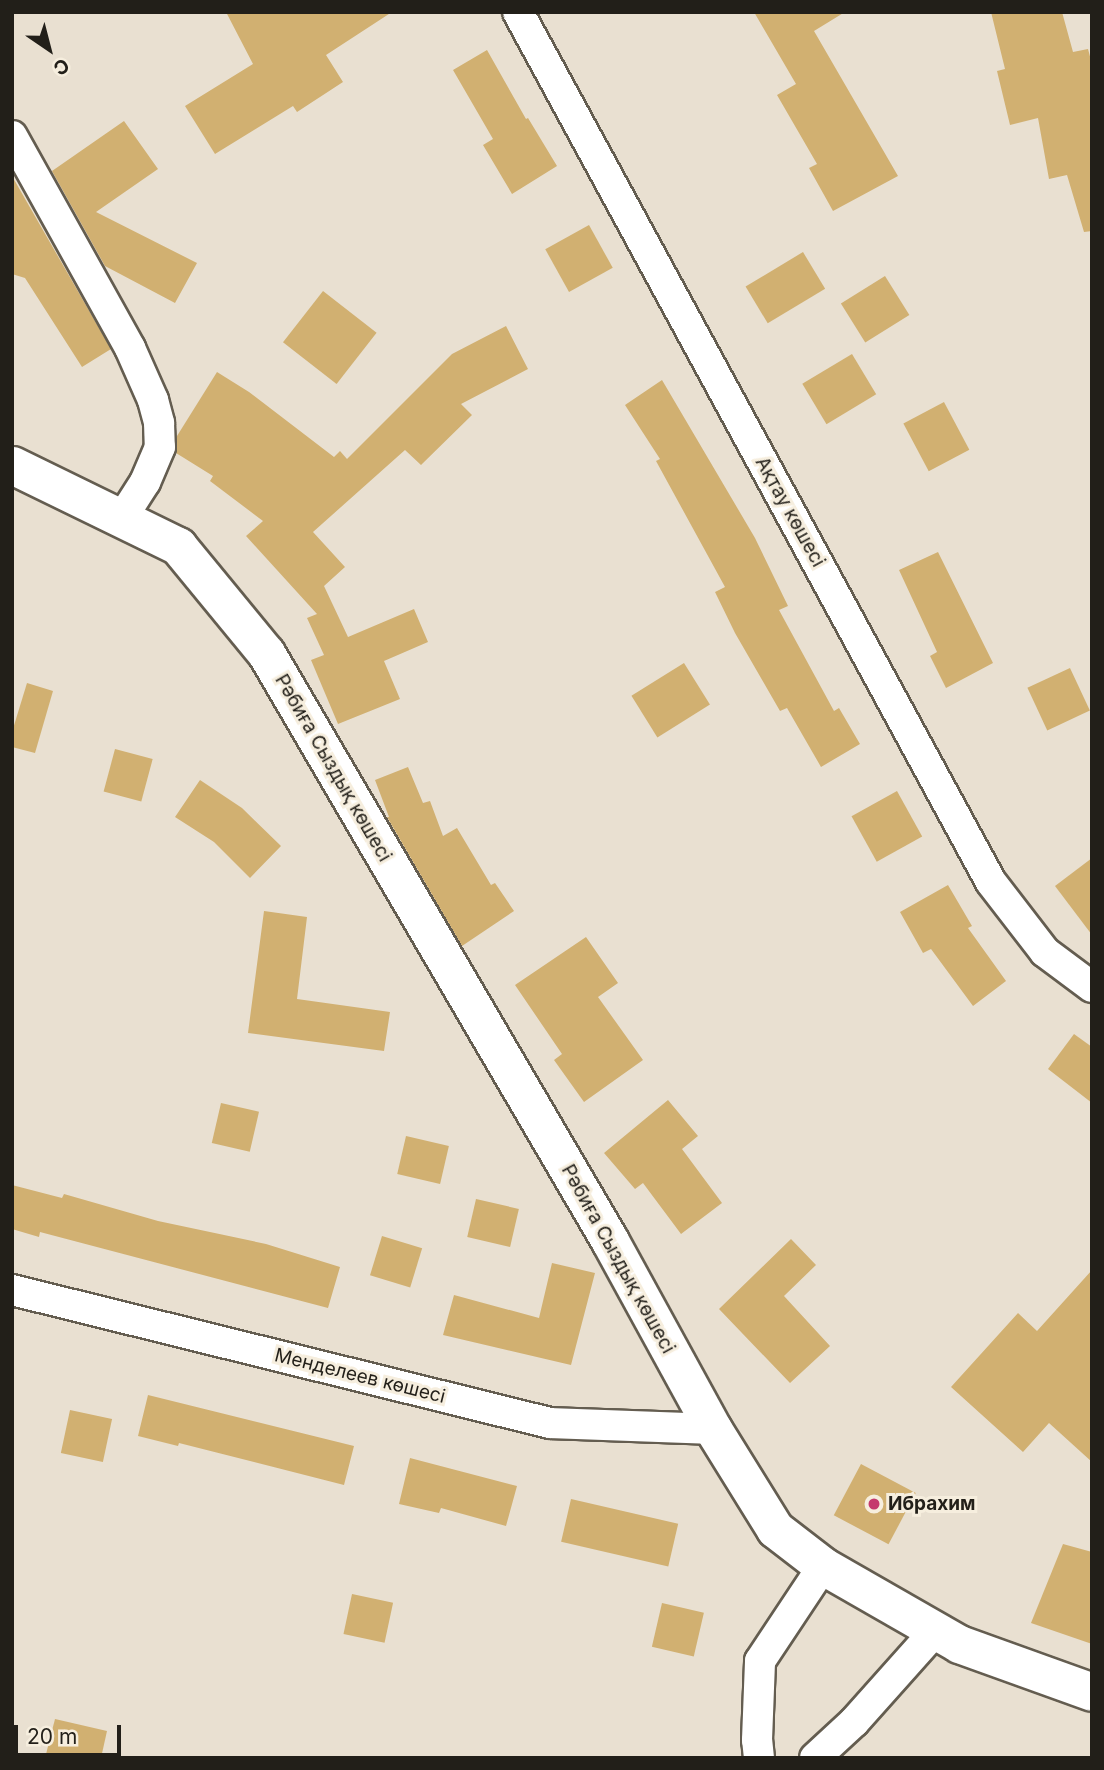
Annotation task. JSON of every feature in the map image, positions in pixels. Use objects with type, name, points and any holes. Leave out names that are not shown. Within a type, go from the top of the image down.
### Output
[{"type":"street","name":"Ақтау көшесі","points":[[518,12],[991,882],[1045,952],[1092,987]]},
{"type":"street","points":[[12,136],[130,348],[153,400],[159,423],[160,447],[145,482],[122,518]]},
{"type":"street","name":"Рәбиға Сыздық көшесі","points":[[12,465],[178,546],[266,653],[610,1241],[713,1429],[775,1529],[823,1566],[959,1644],[1092,1692]]},
{"type":"street","name":"Менделеев көшесі","points":[[12,1290],[550,1423],[713,1429]]},
{"type":"street","points":[[759,1758],[757,1740],[760,1661],[823,1566]]},
{"type":"street","points":[[815,1758],[854,1722],[935,1631]]},
{"type":"building","points":[[226,12],[392,12],[326,55],[343,82],[297,112],[293,106],[215,154],[185,106],[253,64]]},
{"type":"building","points":[[754,12],[845,12],[814,31],[898,176],[833,211],[809,168],[817,164],[777,95],[796,84]]},
{"type":"building","points":[[991,12],[1062,12],[1073,52],[1088,49],[1092,64],[1092,231],[1084,232],[1067,175],[1049,179],[1038,118],[1010,125],[997,71],[1005,69]]},
{"type":"building","points":[[487,50],[526,119],[528,118],[557,166],[512,194],[483,145],[493,139],[453,70]]},
{"type":"building","points":[[124,121],[158,169],[96,212],[197,263],[175,303],[105,266],[52,171]]},
{"type":"building","points":[[12,176],[111,349],[82,367],[25,278],[12,274]]},
{"type":"building","points":[[589,225],[613,268],[569,292],[545,249]]},
{"type":"building","points":[[803,252],[825,289],[768,323],[746,287]]},
{"type":"building","points":[[885,276],[909,315],[865,343],[841,304]]},
{"type":"building","points":[[323,291],[377,333],[337,384],[283,342]]},
{"type":"building","points":[[506,326],[528,369],[461,404],[472,415],[421,465],[405,450],[313,532],[345,567],[324,586],[348,637],[414,609],[428,642],[384,661],[400,699],[338,724],[311,660],[324,655],[307,618],[317,614],[246,536],[263,521],[210,481],[213,476],[176,453],[177,436],[217,372],[249,392],[334,457],[340,451],[347,459],[452,354]]},
{"type":"building","points":[[852,354],[876,394],[826,424],[802,384]]},
{"type":"building","points":[[662,380],[755,538],[788,606],[779,610],[834,711],[839,708],[860,744],[821,767],[787,708],[780,711],[735,633],[715,592],[725,587],[656,461],[660,459],[625,405]]},
{"type":"building","points":[[944,402],[969,450],[929,471],[903,424]]},
{"type":"building","points":[[938,552],[993,663],[946,688],[930,656],[937,652],[899,570]]},
{"type":"building","points":[[684,663],[710,705],[657,737],[631,696]]},
{"type":"building","points":[[1070,668],[1090,711],[1047,730],[1027,688]]},
{"type":"building","points":[[27,683],[53,691],[35,753],[12,747],[12,732]]},
{"type":"building","points":[[115,749],[153,759],[141,802],[104,792]]},
{"type":"building","points":[[408,767],[423,803],[430,801],[443,836],[457,828],[491,885],[495,883],[514,911],[462,946],[387,817],[375,780]]},
{"type":"building","points":[[200,780],[242,808],[281,846],[250,878],[214,842],[175,817]]},
{"type":"building","points":[[897,791],[922,836],[877,862],[852,816]]},
{"type":"building","points":[[1092,858],[1092,935],[1055,886]]},
{"type":"building","points":[[948,885],[972,926],[968,928],[1006,981],[973,1006],[931,949],[923,953],[900,912]]},
{"type":"building","points":[[264,911],[307,917],[297,999],[390,1012],[384,1051],[248,1033]]},
{"type":"building","points":[[586,937],[618,983],[598,997],[643,1060],[584,1102],[554,1060],[562,1054],[515,985]]},
{"type":"building","points":[[1074,1034],[1092,1047],[1092,1103],[1048,1069]]},
{"type":"building","points":[[668,1100],[698,1136],[682,1149],[722,1203],[681,1234],[643,1183],[635,1189],[604,1153]]},
{"type":"building","points":[[221,1103],[259,1112],[250,1152],[212,1143]]},
{"type":"building","points":[[406,1136],[449,1146],[440,1184],[397,1174]]},
{"type":"building","points":[[12,1185],[62,1198],[64,1194],[158,1221],[266,1244],[340,1267],[328,1308],[40,1232],[39,1237],[12,1229]]},
{"type":"building","points":[[476,1199],[519,1209],[510,1247],[467,1237]]},
{"type":"building","points":[[382,1236],[422,1248],[410,1287],[370,1275]]},
{"type":"building","points":[[791,1239],[816,1265],[784,1296],[830,1346],[790,1383],[719,1309]]},
{"type":"building","points":[[552,1263],[595,1273],[571,1365],[443,1335],[454,1295],[539,1318]]},
{"type":"building","points":[[1092,1270],[1092,1462],[1049,1423],[1023,1452],[951,1387],[1018,1313],[1037,1331]]},
{"type":"building","points":[[148,1395],[354,1446],[344,1485],[179,1443],[178,1446],[138,1436]]},
{"type":"building","points":[[70,1410],[112,1419],[103,1462],[61,1453]]},
{"type":"building","points":[[410,1458],[517,1486],[506,1526],[441,1508],[439,1513],[399,1504]]},
{"type":"building","name":"Ибрахим","points":[[861,1464],[916,1493],[889,1544],[834,1515]]},
{"type":"building","points":[[571,1499],[678,1524],[668,1567],[561,1542]]},
{"type":"building","points":[[1063,1544],[1092,1552],[1092,1644],[1031,1623]]},
{"type":"building","points":[[352,1594],[393,1603],[385,1643],[343,1634]]},
{"type":"building","points":[[662,1603],[704,1613],[694,1657],[652,1647]]},
{"type":"building","points":[[55,1719],[107,1731],[101,1758],[45,1758]]},
{"type":"place","name":"Ибрахим","points":[[874,1504]]}]
